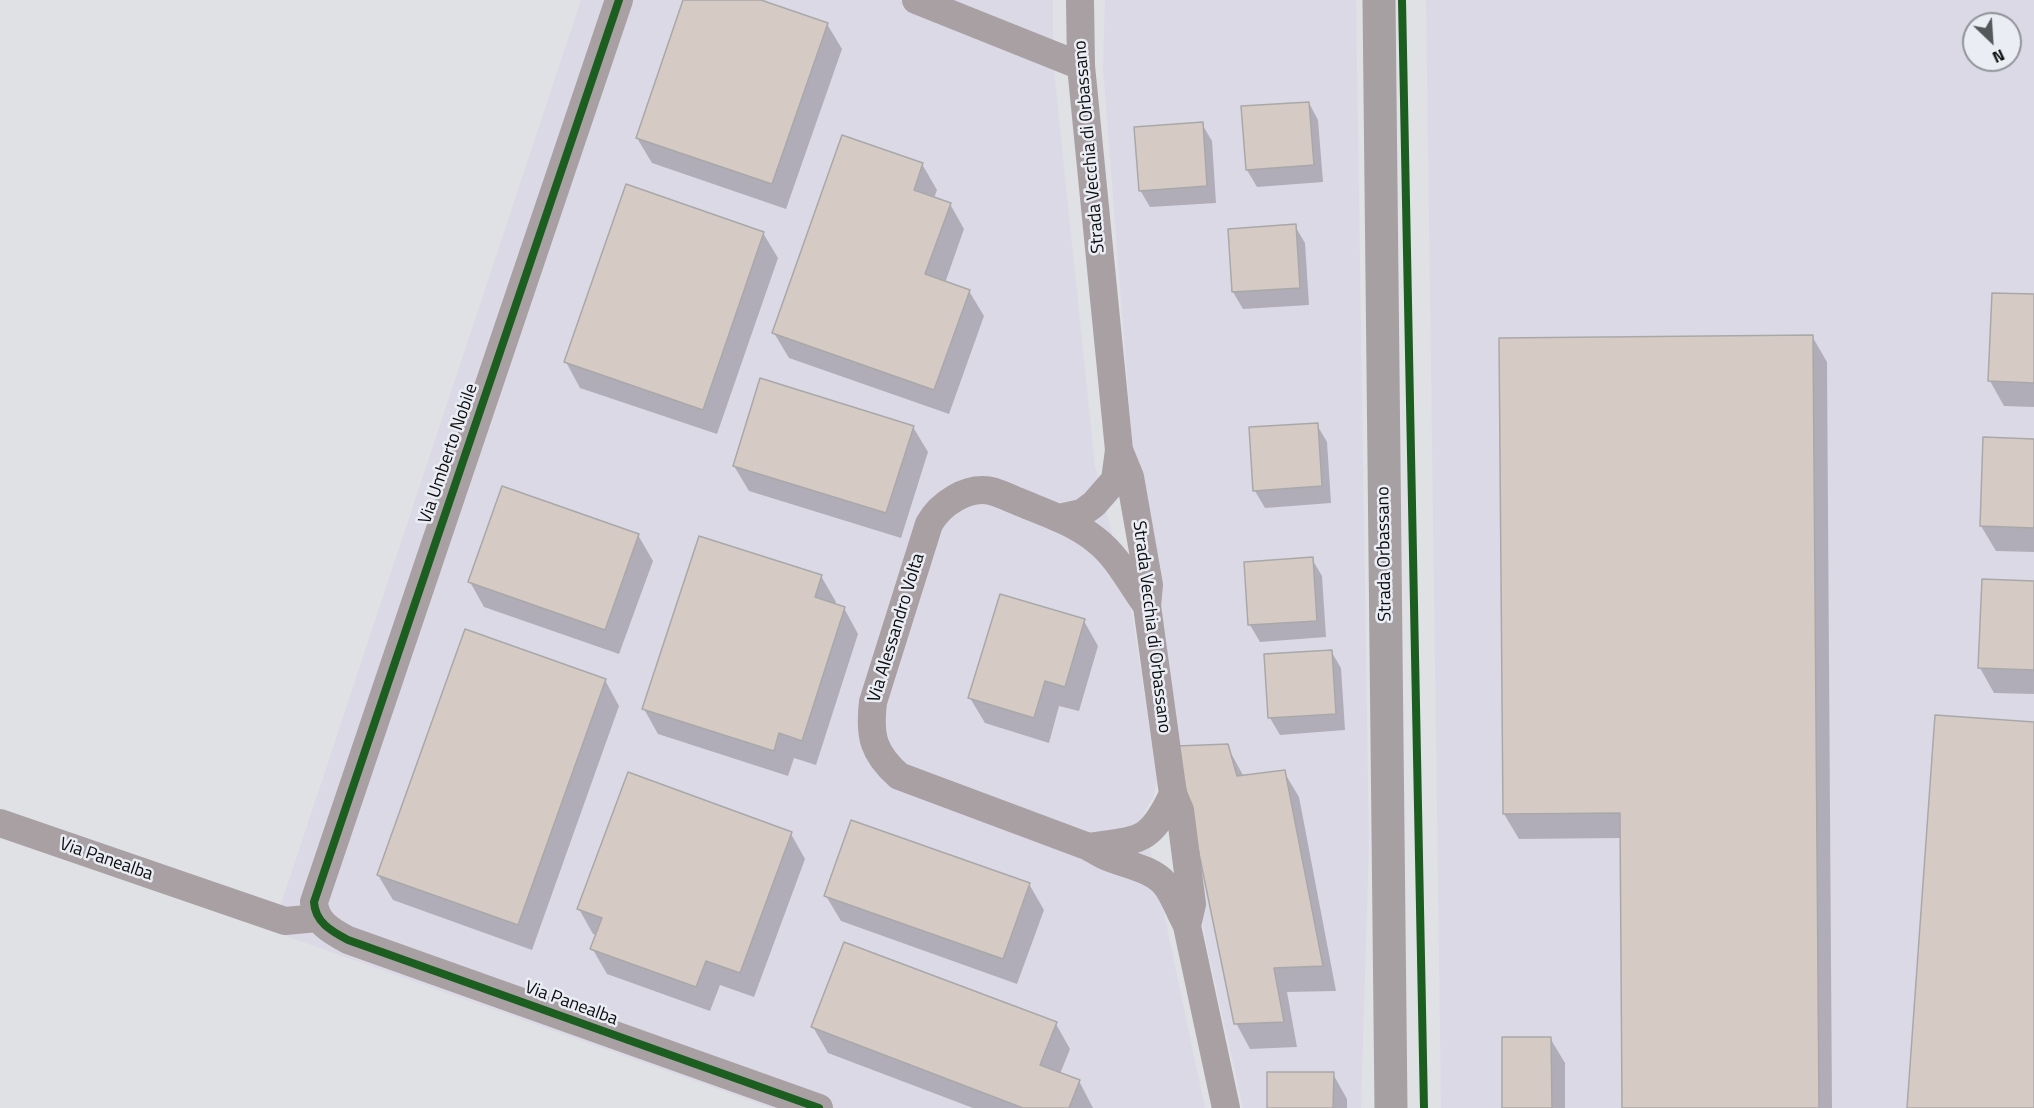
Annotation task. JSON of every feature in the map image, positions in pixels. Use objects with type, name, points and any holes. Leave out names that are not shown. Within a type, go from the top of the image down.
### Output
[{"type":"main road","name":"Strada Orbassano","points":[[1379,0],[1390,1108]]},
{"type":"street","name":"Via Umberto Nobile","points":[[318,918],[314,902],[619,0]]},
{"type":"street","points":[[916,0],[1081,66]]},
{"type":"street","name":"Strada Vecchia di Orbassano","points":[[1080,0],[1081,66],[1119,450],[1130,477],[1149,585],[1147,606],[1173,794],[1179,810],[1192,904],[1187,926],[1226,1108]]},
{"type":"street","points":[[1059,518],[1082,513],[1101,496],[1115,480],[1119,450]]},
{"type":"street","name":"Via Alessandro Volta","points":[[1147,606],[1114,557],[1095,539],[1059,518],[991,491],[971,492],[952,500],[935,514],[929,524],[873,702],[870,722],[874,745],[883,762],[899,776],[1089,847],[1107,858],[1148,872],[1164,882],[1171,891],[1177,909],[1187,926]]},
{"type":"street","name":"Via Alessandro Volta","points":[[1089,847],[1124,843],[1141,838],[1162,818],[1173,794]]},
{"type":"street","name":"Via Panealba","points":[[0,823],[285,921],[318,918],[332,932],[348,940],[819,1108]]},
{"type":"shaded area","points":[[581,0],[1053,0],[1053,61],[1095,466],[1133,619],[1157,780],[1153,798],[1143,814],[1205,1108],[771,1108],[272,931]]},
{"type":"shaded area","points":[[1105,0],[1356,0],[1369,844],[1361,1108],[1243,1108],[1208,952],[1189,851],[1134,468],[1103,68]]},
{"type":"shaded area","points":[[1426,0],[2034,0],[2034,1108],[1441,1108]]},
{"type":"building","points":[[683,0],[761,0],[828,23],[772,184],[636,138]]},
{"type":"building","points":[[1309,102],[1314,165],[1246,170],[1241,106]]},
{"type":"building","points":[[1203,122],[1207,186],[1139,191],[1134,127]]},
{"type":"building","points":[[842,135],[923,163],[914,190],[951,203],[925,274],[970,290],[934,390],[772,333]]},
{"type":"building","points":[[626,184],[764,232],[703,410],[564,362]]},
{"type":"building","points":[[1296,224],[1300,288],[1232,292],[1228,229]]},
{"type":"building","points":[[1992,293],[2034,294],[2034,383],[1988,381]]},
{"type":"building","points":[[1813,335],[1819,1108],[1622,1108],[1620,813],[1503,814],[1499,338]]},
{"type":"building","points":[[760,378],[914,426],[886,513],[733,466]]},
{"type":"building","points":[[1318,423],[1322,486],[1253,491],[1249,427]]},
{"type":"building","points":[[1983,437],[2034,439],[2034,528],[1980,526]]},
{"type":"building","points":[[502,486],[639,534],[605,630],[468,582]]},
{"type":"building","points":[[699,536],[822,575],[815,597],[845,607],[802,741],[779,733],[774,751],[642,709]]},
{"type":"building","points":[[1313,557],[1317,621],[1248,625],[1244,562]]},
{"type":"building","points":[[1982,579],[2034,581],[2034,670],[1978,668]]},
{"type":"building","points":[[1000,594],[1085,619],[1065,687],[1045,681],[1034,718],[968,698]]},
{"type":"building","points":[[465,629],[606,679],[518,925],[377,875]]},
{"type":"building","points":[[1332,650],[1336,714],[1268,718],[1264,654]]},
{"type":"building","points":[[1935,715],[2034,722],[2034,1108],[1907,1108]]},
{"type":"building","points":[[1228,744],[1237,776],[1285,770],[1323,966],[1274,968],[1284,1022],[1234,1024],[1177,746]]},
{"type":"building","points":[[628,772],[792,832],[740,973],[706,961],[696,987],[590,949],[602,918],[577,909]]},
{"type":"building","points":[[851,820],[1030,883],[1003,959],[824,896]]},
{"type":"building","points":[[844,942],[1057,1022],[1040,1065],[1080,1080],[1069,1108],[1023,1108],[811,1027]]},
{"type":"building","points":[[1502,1037],[1551,1037],[1552,1108],[1502,1108]]},
{"type":"building","points":[[1267,1072],[1334,1072],[1333,1108],[1267,1108]]},
{"type":"cycle path","points":[[619,0],[314,902],[315,909],[325,925],[348,940],[819,1108]]},
{"type":"cycle path","points":[[1402,0],[1424,1108]]}]
